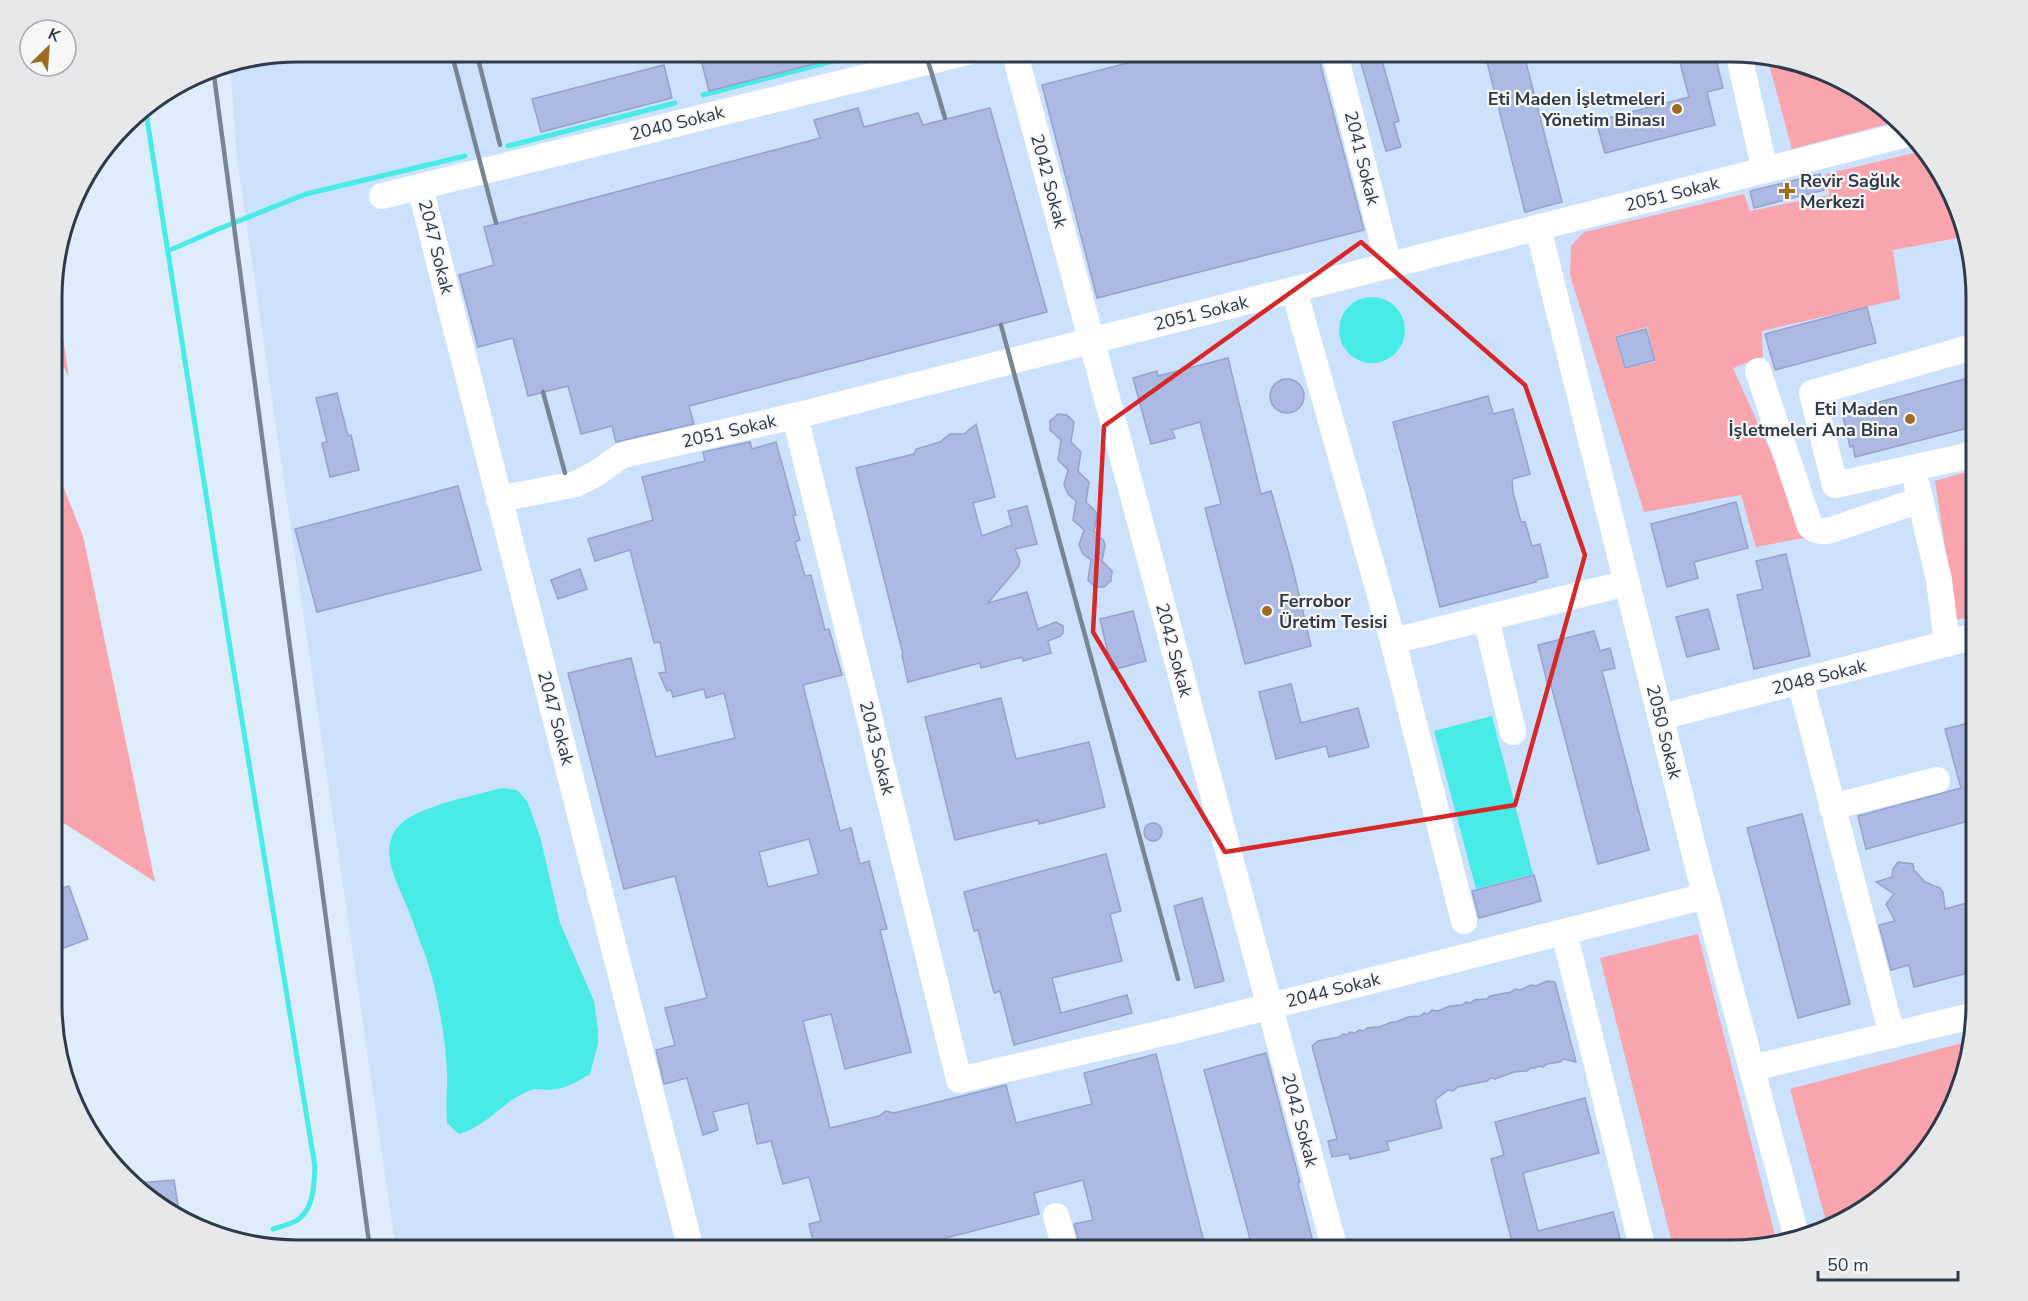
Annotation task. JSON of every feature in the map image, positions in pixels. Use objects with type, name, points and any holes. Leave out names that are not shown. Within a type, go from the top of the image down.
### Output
[{"type":"lane","name":"2040 Sokak","points":[[382,196],[927,62]]},
{"type":"lane","name":"2042 Sokak","points":[[1017,62],[1332,1240]]},
{"type":"lane","name":"2041 Sokak","points":[[1337,62],[1389,266]]},
{"type":"lane","points":[[1740,62],[1766,170]]},
{"type":"lane","name":"2051 Sokak","points":[[499,499],[576,484],[627,454],[795,416],[1901,135]]},
{"type":"lane","name":"2047 Sokak","points":[[420,187],[688,1240]]},
{"type":"lane","name":"2050 Sokak","points":[[1538,228],[1706,896],[1795,1230]]},
{"type":"lane","points":[[1294,290],[1393,641],[1464,921]]},
{"type":"lane","points":[[1966,349],[1812,393],[1835,485],[1966,456]]},
{"type":"lane","points":[[1758,371],[1810,526],[1822,532],[1828,531],[1920,500]]},
{"type":"lane","name":"2043 Sokak","points":[[795,416],[959,1080]]},
{"type":"lane","points":[[1912,468],[1939,580],[1947,644]]},
{"type":"lane","points":[[1393,641],[1627,583]]},
{"type":"lane","points":[[1486,618],[1513,732]]},
{"type":"lane","name":"2048 Sokak","points":[[1661,717],[1966,639]]},
{"type":"lane","points":[[1800,681],[1892,1035]]},
{"type":"lane","points":[[1832,807],[1937,780]]},
{"type":"lane","name":"2044 Sokak","points":[[959,1080],[1269,1006],[1706,896]]},
{"type":"lane","points":[[1564,932],[1641,1240]]},
{"type":"lane","points":[[1752,1068],[1966,1018]]},
{"type":"lane","points":[[1056,1216],[1063,1240]]},
{"type":"highlighted area","points":[[1361,242],[1525,385],[1585,555],[1515,805],[1225,852],[1093,632],[1104,426]]},
{"type":"shaded area","points":[[282,62],[1746,62],[1777,66],[1807,74],[1849,93],[1886,120],[1927,166],[1954,221],[1962,251],[1966,282],[1966,1019],[1962,1050],[1954,1080],[1935,1122],[1908,1159],[1862,1200],[1807,1227],[1777,1235],[1746,1239],[395,1240],[237,159],[231,71]]},
{"type":"shaded area","points":[[1769,65],[1821,79],[1862,101],[1889,123],[1792,149]]},
{"type":"shaded area","points":[[1917,152],[1935,179],[1949,207],[1958,238],[1893,250],[1900,299],[1762,331],[1763,357],[1733,368],[1809,537],[1756,547],[1741,495],[1644,512],[1570,275],[1571,246],[1584,232],[1744,194],[1750,211],[1829,195],[1826,174]],"holes":[[[1647,327],[1656,361],[1624,369],[1615,336]]]},
{"type":"shaded area","points":[[1372,297],[1385,299],[1395,307],[1403,317],[1405,330],[1403,343],[1395,353],[1385,361],[1372,363],[1359,361],[1349,353],[1341,343],[1339,330],[1341,317],[1349,307],[1359,299]]},
{"type":"shaded area","points":[[62,331],[69,377],[62,364]]},
{"type":"shaded area","points":[[1966,472],[1966,618],[1956,620],[1935,481]]},
{"type":"shaded area","points":[[62,484],[83,536],[155,882],[62,822]]},
{"type":"shaded area","points":[[1492,716],[1533,874],[1476,889],[1434,731]]},
{"type":"shaded area","points":[[502,788],[517,790],[527,801],[532,814],[541,840],[560,923],[594,1001],[598,1044],[590,1074],[561,1088],[533,1089],[521,1094],[479,1125],[459,1134],[447,1123],[446,1062],[435,991],[426,958],[393,871],[389,848],[391,838],[397,828],[416,814],[446,803]]},
{"type":"shaded area","points":[[1698,934],[1775,1235],[1731,1240],[1671,1240],[1600,958]]},
{"type":"shaded area","points":[[1963,1043],[1949,1094],[1935,1122],[1918,1147],[1874,1191],[1849,1208],[1826,1220],[1790,1089]]},
{"type":"building","points":[[702,62],[822,62],[709,91]]},
{"type":"building","points":[[1131,62],[1320,62],[1364,230],[1097,298],[1042,85]]},
{"type":"building","points":[[1382,62],[1399,121],[1394,123],[1401,147],[1386,151],[1361,63]]},
{"type":"building","points":[[1487,62],[1526,62],[1562,202],[1525,212]]},
{"type":"building","name":"Eti Maden İşletmeleri Yönetim Binası","points":[[1680,62],[1717,62],[1723,88],[1707,92],[1715,125],[1605,153],[1596,121],[1689,97]]},
{"type":"building","points":[[664,65],[672,98],[541,132],[532,99]]},
{"type":"building","points":[[858,108],[864,127],[918,113],[923,125],[990,108],[1047,312],[689,406],[694,424],[616,442],[612,426],[581,434],[568,386],[528,396],[513,338],[478,347],[459,275],[494,265],[484,227],[820,138],[814,120]]},
{"type":"building","name":"Revir Sağlık Merkezi","points":[[1820,174],[1824,190],[1754,208],[1750,191]]},
{"type":"building","points":[[1867,307],[1876,343],[1775,370],[1765,334]]},
{"type":"building","points":[[1646,329],[1655,360],[1625,368],[1616,337]]},
{"type":"building","points":[[1228,358],[1261,494],[1271,491],[1292,565],[1311,646],[1245,664],[1205,508],[1221,504],[1200,422],[1172,430],[1175,438],[1151,444],[1133,378],[1157,371],[1158,376]]},
{"type":"building","points":[[1287,379],[1299,384],[1304,396],[1299,408],[1287,413],[1275,408],[1270,396],[1275,384]]},
{"type":"building","name":"Eti Maden İşletmeleri Ana Bina","points":[[1966,379],[1966,429],[1855,457],[1853,446],[1850,447],[1842,412]]},
{"type":"building","points":[[337,393],[348,436],[351,435],[359,470],[330,477],[322,443],[327,442],[316,398]]},
{"type":"building","points":[[1488,396],[1493,414],[1513,409],[1530,474],[1512,479],[1513,492],[1521,522],[1525,522],[1532,546],[1540,544],[1548,577],[1440,607],[1393,422]]},
{"type":"building","points":[[1058,414],[1067,415],[1074,422],[1071,442],[1081,452],[1078,471],[1089,482],[1086,502],[1096,512],[1094,531],[1104,541],[1102,561],[1112,571],[1111,581],[1104,587],[1095,587],[1088,580],[1091,560],[1083,554],[1079,545],[1084,530],[1073,520],[1076,501],[1068,494],[1064,485],[1068,470],[1058,460],[1061,440],[1050,430],[1050,421]]},
{"type":"building","points":[[976,424],[995,497],[973,503],[982,536],[1012,525],[1008,511],[1027,506],[1037,544],[1015,549],[1020,561],[1019,566],[988,603],[1027,592],[1038,629],[1056,622],[1063,626],[1063,633],[1048,641],[1051,653],[1023,661],[1022,657],[981,668],[980,663],[908,682],[856,468],[914,454],[916,449],[940,442],[950,434],[964,434]]},
{"type":"building","points":[[750,442],[752,449],[776,442],[796,515],[793,516],[800,540],[795,542],[805,576],[811,575],[825,630],[829,629],[842,675],[803,685],[840,831],[851,828],[860,864],[869,861],[887,929],[880,930],[911,1052],[845,1069],[831,1014],[803,1021],[830,1128],[879,1116],[886,1111],[894,1113],[1006,1085],[1016,1123],[1092,1104],[1084,1073],[1156,1054],[1203,1240],[1078,1240],[1074,1224],[1093,1220],[1083,1180],[1034,1193],[1039,1214],[938,1240],[813,1240],[809,1224],[821,1221],[809,1177],[783,1184],[771,1141],[757,1144],[748,1103],[713,1112],[718,1130],[703,1135],[687,1078],[664,1084],[656,1050],[675,1045],[665,1008],[707,998],[675,876],[624,889],[568,673],[631,658],[656,757],[735,738],[724,693],[706,698],[704,689],[673,697],[671,690],[667,691],[659,673],[666,672],[660,642],[654,643],[630,550],[595,561],[588,539],[653,520],[642,477],[705,461],[703,452]],"holes":[[[809,839],[819,874],[768,887],[759,852]]]},
{"type":"building","points":[[458,486],[481,570],[317,612],[295,529]]},
{"type":"building","points":[[1736,502],[1748,548],[1694,562],[1698,578],[1667,587],[1651,524]]},
{"type":"building","points":[[1786,554],[1810,656],[1754,669],[1737,595],[1763,589],[1756,561]]},
{"type":"building","points":[[580,569],[587,589],[558,599],[551,580]]},
{"type":"building","points":[[1708,609],[1719,649],[1687,657],[1676,617]]},
{"type":"building","points":[[1133,611],[1146,661],[1112,670],[1100,619]]},
{"type":"building","points":[[1594,631],[1600,651],[1610,648],[1615,668],[1602,671],[1649,850],[1598,864],[1551,685],[1548,686],[1538,645]]},
{"type":"building","points":[[1291,684],[1301,723],[1358,708],[1369,747],[1329,757],[1326,746],[1276,759],[1259,692]]},
{"type":"building","points":[[1001,698],[1016,759],[1089,742],[1105,807],[1039,824],[1038,820],[955,840],[925,717]]},
{"type":"building","points":[[1966,724],[1966,822],[1866,849],[1858,816],[1961,788],[1945,729]]},
{"type":"building","points":[[1802,814],[1850,1004],[1798,1018],[1747,828]]},
{"type":"building","points":[[1149,823],[1157,823],[1162,828],[1160,839],[1149,841],[1144,836],[1144,828]]},
{"type":"building","points":[[1106,854],[1121,911],[1110,914],[1122,961],[1052,978],[1061,1013],[1127,995],[1132,1013],[1014,1045],[1000,991],[994,993],[978,930],[974,931],[964,892]]},
{"type":"building","points":[[1898,862],[1913,864],[1914,870],[1925,882],[1940,888],[1943,892],[1945,909],[1966,903],[1966,974],[1914,987],[1909,965],[1891,970],[1879,925],[1895,921],[1886,904],[1894,894],[1876,882],[1892,877],[1893,869]]},
{"type":"building","points":[[1534,875],[1541,901],[1479,918],[1472,891]]},
{"type":"building","points":[[69,886],[88,939],[62,949],[62,888]]},
{"type":"building","points":[[1202,898],[1224,981],[1195,988],[1174,906]]},
{"type":"building","points":[[1547,981],[1555,982],[1576,1062],[1564,1059],[1543,1067],[1514,1072],[1495,1079],[1491,1078],[1487,1081],[1458,1087],[1453,1091],[1448,1090],[1435,1100],[1442,1128],[1387,1142],[1389,1150],[1350,1159],[1349,1154],[1332,1157],[1328,1141],[1337,1139],[1312,1046],[1318,1041],[1347,1035],[1350,1032],[1355,1033],[1359,1030],[1364,1031],[1367,1028],[1379,1027],[1424,1013],[1428,1014],[1432,1010],[1438,1011],[1466,1002],[1471,1003],[1474,1000],[1487,999],[1490,996],[1511,992],[1515,989],[1520,990],[1531,985],[1536,986]]},
{"type":"building","points":[[1266,1053],[1300,1182],[1298,1183],[1312,1240],[1250,1240],[1204,1070]]},
{"type":"building","points":[[1585,1098],[1599,1153],[1523,1173],[1538,1231],[1613,1212],[1620,1240],[1511,1240],[1491,1159],[1504,1155],[1495,1122]]},
{"type":"building","points":[[174,1180],[178,1208],[166,1200],[144,1182]]},
{"type":"waterway","points":[[703,95],[829,62]]},
{"type":"waterway","points":[[508,146],[675,103]]},
{"type":"waterway","points":[[147,116],[315,1167],[312,1194],[305,1213],[294,1222],[273,1229]]},
{"type":"waterway","points":[[168,251],[306,194],[465,156]]},
{"type":"railway","points":[[454,62],[496,223]]},
{"type":"railway","points":[[479,62],[500,145]]},
{"type":"railway","points":[[928,62],[945,118]]},
{"type":"railway","points":[[214,76],[369,1240]]},
{"type":"railway","points":[[1001,325],[1178,979]]},
{"type":"railway","points":[[543,392],[565,473]]},
{"type":"place","name":"Eti Maden İşletmeleri Yönetim Binası","points":[[1677,109]]},
{"type":"place","name":"Revir Sağlık Merkezi","points":[[1787,191]]},
{"type":"place","name":"Eti Maden İşletmeleri Ana Bina","points":[[1910,419]]},
{"type":"place","name":"Ferrobor Üretim Tesisi","points":[[1267,611]]}]
